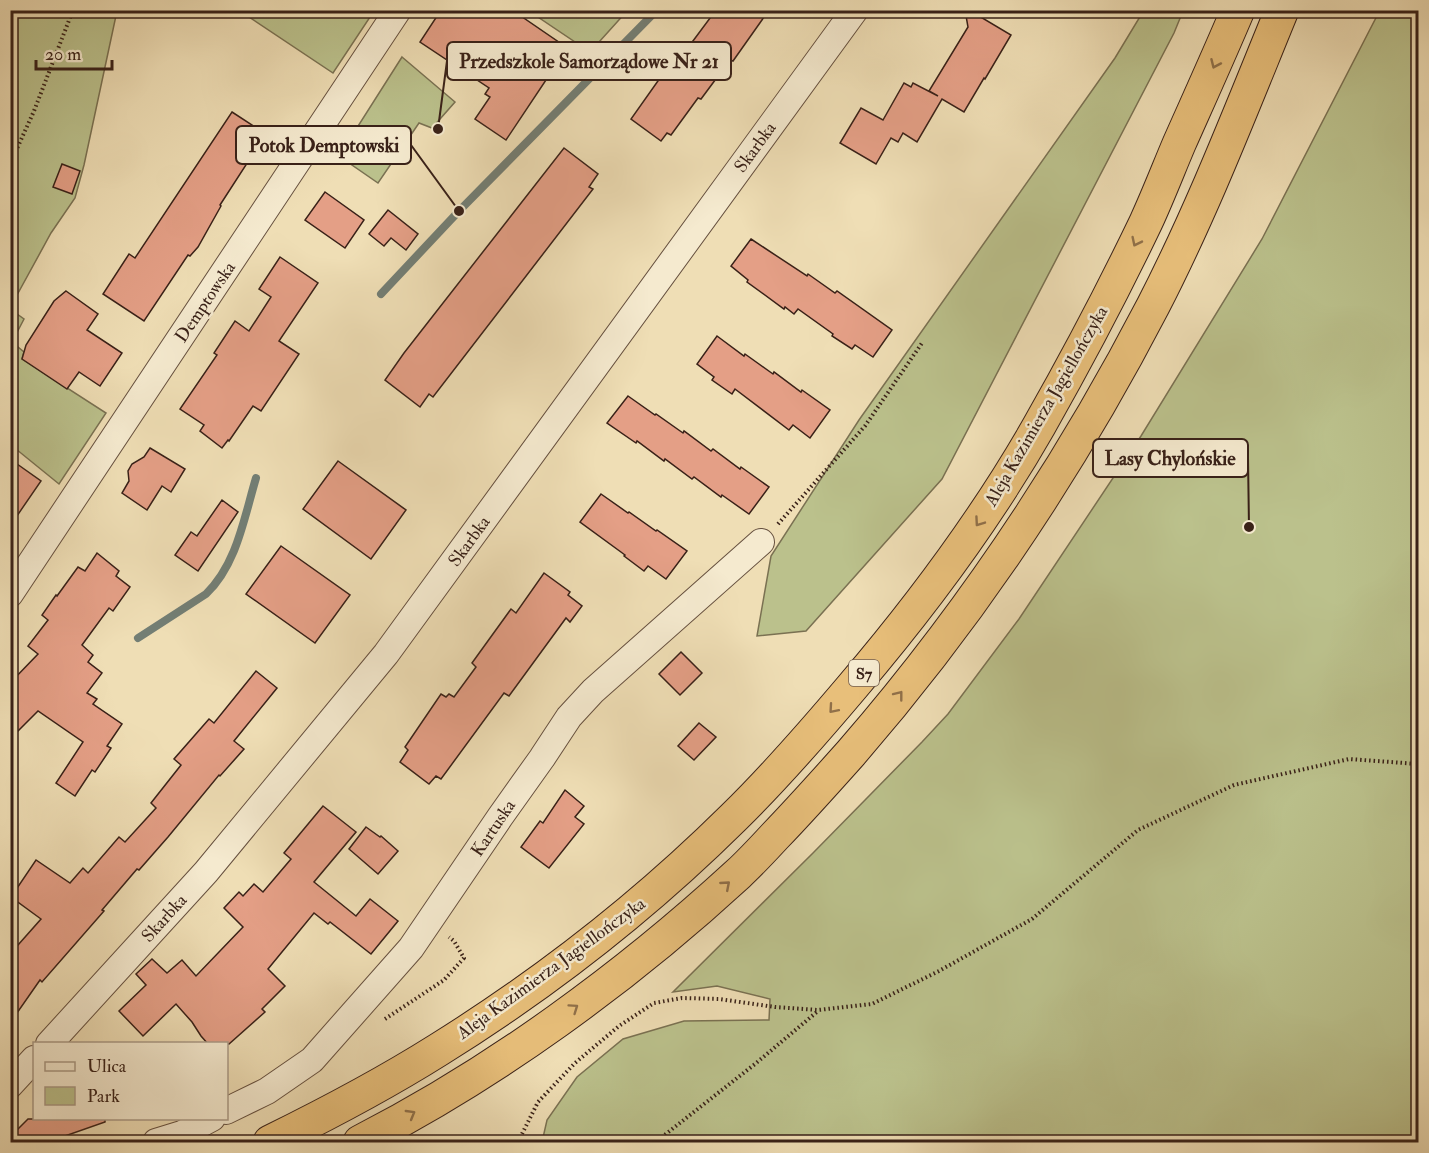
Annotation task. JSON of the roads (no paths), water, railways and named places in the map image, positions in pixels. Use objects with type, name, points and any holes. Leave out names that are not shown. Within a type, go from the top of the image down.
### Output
[{"type":"highway","name":"Aleja Kazimierza Jagiellończyka","points":[[270,1143],[372,1089],[437,1051],[522,994],[650,895],[733,818],[782,768],[896,636],[988,509],[1039,427],[1148,218],[1238,10]]},
{"type":"highway","name":"S7","points":[[360,1143],[435,1101],[514,1050],[579,1005],[665,938],[741,872],[818,790],[877,722],[938,645],[994,568],[1052,483],[1103,398],[1154,303],[1191,226],[1282,10]]},
{"type":"street","name":"Demptowska","points":[[10,594],[398,10]]},
{"type":"street","name":"Skarbka","points":[[51,1042],[206,872],[386,654],[855,10]]},
{"type":"street","name":"Kartuska","points":[[228,1110],[267,1091],[312,1060],[411,948],[569,717],[593,692],[761,542]]},
{"type":"street","points":[[10,1085],[33,1060]]},
{"type":"street","points":[[156,1143],[182,1134],[210,1120]]},
{"type":"waterway","points":[[381,294],[459,211],[657,10]]},
{"type":"waterway","points":[[138,638],[206,594],[217,582],[238,540],[256,478]]},
{"type":"place","name":"Przedszkole Samorządowe Nr 21","points":[[438,129]]},
{"type":"place","name":"Potok Demptowski","points":[[459,211]]},
{"type":"place","name":"Lasy Chylońskie","points":[[1249,527]]}]
